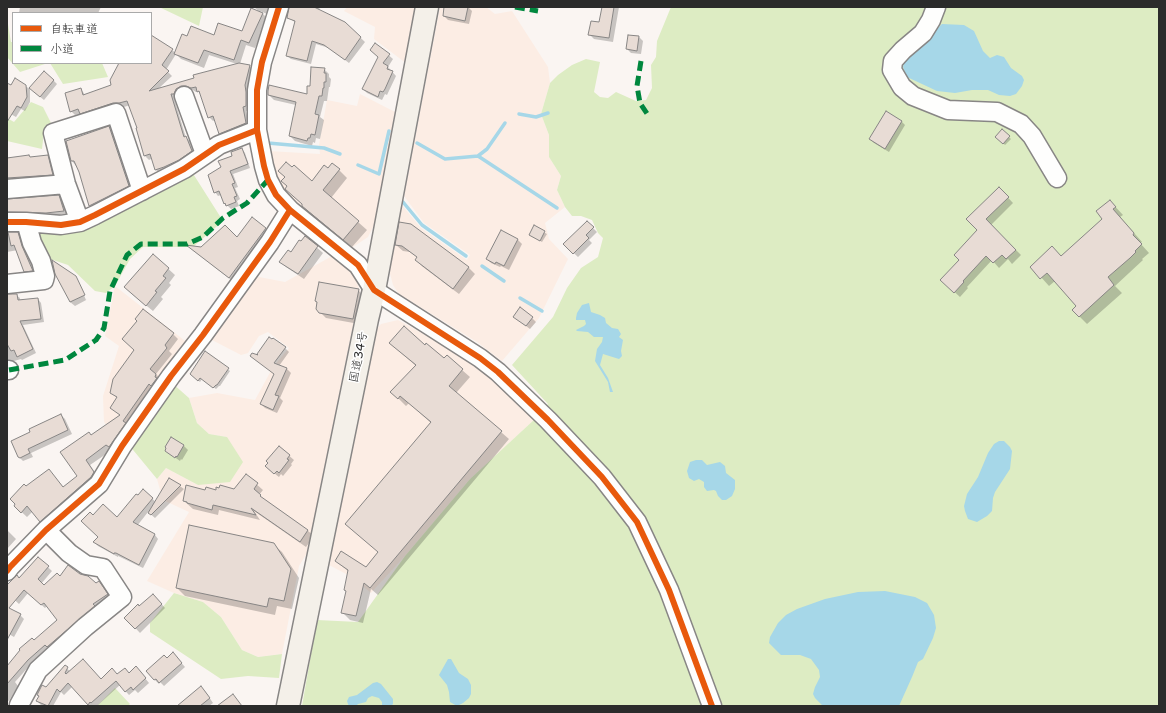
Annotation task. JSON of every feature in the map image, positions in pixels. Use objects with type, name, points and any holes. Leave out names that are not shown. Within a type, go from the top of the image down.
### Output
[{"type":"highway","name":"国道34号","points":[[288,706],[366,319],[374,290],[427,7]]},
{"type":"street","points":[[279,7],[262,62],[256,90],[257,130],[268,180],[276,195],[290,210],[358,265],[374,290],[480,358],[498,372],[548,420],[602,477],[637,522],[669,590],[712,706]]},
{"type":"street","points":[[936,7],[931,20],[923,33],[903,50],[893,61],[892,70],[902,87],[913,96],[948,110],[997,112],[1021,124],[1032,136],[1057,178]]},
{"type":"street","points":[[184,96],[205,154]]},
{"type":"street","points":[[80,222],[66,184],[53,133],[116,113],[142,191]]},
{"type":"street","points":[[7,222],[60,225],[80,222],[184,169],[219,145],[257,130]]},
{"type":"street","points":[[7,189],[66,184]]},
{"type":"street","points":[[8,568],[46,530],[99,484],[122,446],[171,376],[203,335],[270,242],[290,210]]},
{"type":"street","points":[[7,284],[44,280],[45,276],[41,261],[32,243],[26,222]]},
{"type":"street","points":[[15,705],[38,670],[85,627],[122,597],[103,568],[86,565],[69,553],[46,530]]},
{"type":"shaded area","points":[[347,7],[417,7],[407,64],[374,39],[375,27],[344,11]]},
{"type":"shaded area","points":[[440,7],[486,7],[495,14],[512,11],[548,67],[550,83],[541,114],[549,135],[549,157],[561,176],[557,190],[565,207],[545,223],[549,239],[568,259],[539,318],[502,361],[477,342],[399,294],[393,285],[389,270],[401,204],[421,228],[467,260],[470,255],[424,223],[404,196]]},
{"type":"shaded area","points":[[360,94],[395,112],[374,225],[368,237],[353,247],[343,245],[286,195],[275,178],[268,151],[320,154],[319,145],[327,100],[357,106]]},
{"type":"shaded area","points":[[334,255],[353,272],[360,291],[307,553],[299,566],[282,654],[258,657],[242,650],[221,617],[203,602],[174,593],[147,581],[189,512],[163,500],[157,479],[166,468],[198,485],[227,437],[209,434],[197,423],[189,398],[217,393],[255,400],[273,367],[289,348],[268,332],[259,336],[248,353],[241,355],[212,340],[212,331],[254,276],[285,282]]},
{"type":"shaded area","points":[[115,286],[189,344],[121,443],[104,422],[103,396],[119,346],[105,336]]},
{"type":"shaded area","points":[[398,320],[449,348],[495,378],[536,418],[470,479],[405,556],[371,593],[350,576],[327,564],[373,333],[381,324]]},
{"type":"green space","points":[[159,7],[203,7],[199,26]]},
{"type":"green space","points":[[671,7],[1159,7],[1159,706],[302,706],[317,620],[358,622],[405,556],[470,479],[536,418],[548,404],[512,365],[553,317],[567,288],[581,268],[598,257],[603,238],[598,233],[592,220],[581,216],[572,216],[565,207],[557,190],[561,176],[549,157],[549,135],[541,114],[550,83],[572,65],[586,59],[600,62],[594,92],[600,97],[608,98],[616,92],[636,101],[646,100],[652,88],[651,65],[656,57],[657,41]]},
{"type":"green space","points":[[8,24],[12,42],[12,63],[7,57]]},
{"type":"green space","points":[[13,64],[45,64],[20,72]]},
{"type":"green space","points":[[51,64],[102,64],[108,77],[63,84]]},
{"type":"green space","points":[[31,102],[43,107],[53,127],[44,131],[42,149],[7,141],[7,118],[14,122]]},
{"type":"green space","points":[[192,172],[223,221],[193,247],[143,247],[130,259],[115,286],[106,293],[95,291],[68,265],[44,257],[31,228],[69,232]]},
{"type":"green space","points":[[172,383],[189,398],[197,423],[209,434],[227,437],[243,462],[230,482],[198,485],[166,468],[157,479],[129,445]]},
{"type":"green space","points":[[174,593],[203,602],[221,617],[242,650],[258,657],[282,654],[279,678],[248,676],[221,679],[150,632],[150,623]]},
{"type":"green space","points":[[115,688],[130,704],[128,706],[97,706]]},
{"type":"water","points":[[942,24],[964,25],[974,31],[983,51],[990,58],[997,55],[1004,57],[1011,68],[1022,76],[1024,80],[1022,86],[1016,94],[1010,96],[999,95],[988,90],[972,90],[955,93],[937,91],[907,77],[903,67],[904,63]]},
{"type":"water","points":[[589,303],[591,312],[605,318],[606,323],[612,328],[618,329],[621,334],[619,337],[623,340],[621,351],[622,356],[619,359],[603,354],[600,365],[608,378],[613,392],[610,392],[608,382],[595,361],[597,349],[602,342],[603,337],[594,337],[588,332],[576,330],[586,324],[585,320],[576,320],[577,313],[582,305]]},
{"type":"water","points":[[999,441],[1004,441],[1012,451],[1010,469],[995,492],[992,511],[977,522],[968,519],[964,506],[967,494],[978,477],[988,453],[994,444]]},
{"type":"water","points":[[702,460],[707,465],[720,462],[725,466],[726,473],[735,480],[735,489],[732,496],[726,500],[722,500],[716,491],[707,491],[704,487],[704,482],[699,479],[694,481],[689,478],[687,471],[690,462]]},
{"type":"water","points":[[885,591],[915,597],[927,603],[934,615],[936,628],[923,659],[918,662],[899,706],[822,705],[813,694],[820,677],[819,670],[811,659],[800,655],[781,655],[769,643],[770,637],[778,623],[786,615],[797,609],[825,599],[858,592]]},
{"type":"water","points":[[448,659],[451,659],[459,673],[468,679],[471,685],[471,694],[469,698],[457,706],[450,702],[447,685],[439,675]]},
{"type":"water","points":[[377,682],[381,684],[393,699],[393,704],[391,706],[382,706],[382,702],[379,698],[372,696],[368,698],[366,702],[356,706],[349,706],[347,701],[349,697],[357,695],[373,683]]},
{"type":"building","points":[[289,7],[314,7],[345,22],[361,37],[345,60],[324,45],[312,41],[307,61],[286,56],[295,21],[287,18]]},
{"type":"building","points":[[444,7],[468,7],[465,21],[443,16]]},
{"type":"building","points":[[602,7],[614,7],[609,38],[588,35],[591,21],[599,22]]},
{"type":"building","points":[[251,8],[263,13],[249,43],[241,40],[234,60],[204,50],[198,63],[174,54],[182,34],[187,36],[191,26],[214,35],[218,23],[242,31]]},
{"type":"building","points":[[628,35],[639,36],[637,51],[626,49]]},
{"type":"building","points":[[152,36],[173,49],[162,65],[169,71],[149,91],[194,78],[193,75],[239,63],[250,65],[245,85],[246,106],[243,107],[246,123],[219,134],[213,116],[208,118],[199,91],[197,92],[196,87],[191,88],[181,86],[176,89],[174,94],[171,94],[184,137],[186,136],[192,151],[179,160],[155,170],[150,154],[144,156],[137,128],[127,101],[113,103],[80,114],[78,109],[70,112],[65,93],[81,88],[83,95],[111,85],[110,80],[118,64],[152,64]]},
{"type":"building","points":[[375,43],[390,54],[383,63],[388,66],[387,69],[393,71],[385,89],[383,92],[380,91],[378,97],[362,89],[378,57],[370,50]]},
{"type":"building","points":[[311,67],[325,68],[324,73],[326,73],[326,82],[324,82],[322,96],[319,96],[315,114],[319,115],[315,135],[311,134],[307,141],[289,136],[296,102],[268,95],[268,91],[269,85],[307,94],[307,86],[310,86]]},
{"type":"building","points":[[44,71],[54,80],[40,97],[29,88]]},
{"type":"building","points":[[15,78],[26,85],[27,97],[21,108],[17,106],[7,122],[7,83],[11,85]]},
{"type":"building","points":[[886,111],[902,121],[885,149],[869,139]]},
{"type":"building","points":[[109,126],[129,186],[89,206],[79,172],[74,161],[71,161],[66,141]]},
{"type":"building","points":[[1002,129],[1010,136],[1003,144],[995,137]]},
{"type":"building","points":[[242,148],[248,164],[230,171],[235,183],[232,184],[237,196],[234,197],[236,202],[226,206],[219,191],[214,193],[208,175],[221,167],[218,161],[232,156],[231,152]]},
{"type":"building","points":[[29,155],[30,157],[48,155],[53,175],[7,178],[7,158]]},
{"type":"building","points":[[286,162],[292,167],[294,165],[312,181],[324,165],[328,168],[332,163],[340,169],[323,190],[359,221],[343,240],[302,206],[302,204],[285,189],[287,186],[281,181],[285,177],[278,171]]},
{"type":"building","points":[[999,187],[1009,197],[986,219],[1016,250],[1006,259],[1002,255],[993,263],[986,256],[954,293],[940,280],[959,260],[954,255],[977,230],[966,219]]},
{"type":"building","points":[[59,195],[64,211],[46,213],[7,212],[7,199]]},
{"type":"building","points":[[1110,200],[1116,207],[1113,209],[1142,244],[1130,258],[1108,277],[1114,285],[1079,317],[1072,310],[1076,306],[1047,273],[1040,279],[1030,267],[1052,246],[1061,256],[1102,219],[1096,211]]},
{"type":"building","points":[[252,217],[266,228],[229,278],[186,245],[201,247],[225,225],[237,237]]},
{"type":"building","points":[[587,221],[594,227],[586,235],[589,238],[573,254],[563,244]]},
{"type":"building","points":[[399,222],[411,224],[469,267],[453,289],[415,260],[417,257],[402,246],[395,245]]},
{"type":"building","points":[[534,225],[545,231],[540,241],[529,235]]},
{"type":"building","points":[[501,230],[518,239],[504,266],[496,262],[495,264],[486,259]]},
{"type":"building","points":[[8,232],[18,232],[22,246],[33,271],[24,272],[14,245],[11,246]]},
{"type":"building","points":[[305,236],[318,246],[298,274],[279,262],[288,250],[291,252],[299,240],[301,241]]},
{"type":"building","points":[[153,254],[169,268],[163,276],[166,278],[155,291],[157,292],[146,306],[124,287]]},
{"type":"building","points":[[52,260],[76,276],[85,295],[70,302],[55,274]]},
{"type":"building","points":[[319,282],[359,289],[353,319],[319,313],[316,309],[317,302],[315,301]]},
{"type":"building","points":[[7,294],[17,294],[18,300],[38,298],[41,319],[20,321],[33,349],[17,357],[14,350],[11,351],[7,344]]},
{"type":"building","points":[[520,307],[533,317],[526,326],[513,317]]},
{"type":"building","points":[[143,309],[174,333],[165,345],[167,348],[150,369],[156,374],[155,377],[157,378],[151,386],[149,384],[123,421],[126,423],[109,447],[106,445],[86,460],[94,472],[91,477],[40,522],[27,506],[21,513],[10,499],[24,484],[26,486],[49,469],[63,487],[77,476],[60,452],[89,432],[91,435],[120,415],[110,408],[117,397],[110,393],[113,379],[134,350],[122,339],[137,321],[135,319]]},
{"type":"building","points":[[404,326],[425,345],[426,343],[444,358],[447,355],[463,369],[449,386],[502,431],[370,588],[364,583],[356,616],[341,613],[346,591],[344,590],[348,570],[335,561],[341,551],[366,567],[378,552],[345,524],[431,422],[400,396],[398,399],[390,392],[416,365],[389,343]]},
{"type":"building","points":[[269,337],[286,347],[274,363],[287,368],[275,395],[279,396],[273,410],[260,404],[274,374],[250,356],[252,353],[258,355],[257,354]]},
{"type":"building","points":[[205,351],[229,368],[217,385],[213,388],[200,378],[198,381],[190,374]]},
{"type":"building","points":[[61,414],[68,430],[28,449],[30,453],[20,458],[18,457],[11,441],[30,432],[29,429]]},
{"type":"building","points":[[171,437],[184,445],[175,458],[165,451],[165,447]]},
{"type":"building","points":[[279,446],[290,455],[287,459],[289,460],[279,473],[277,471],[274,474],[265,466],[268,463],[266,461]]},
{"type":"building","points":[[246,474],[258,483],[254,489],[261,495],[260,496],[308,530],[300,542],[251,508],[256,515],[213,505],[212,510],[183,501],[186,485],[205,490],[206,487],[216,490],[216,487],[219,488],[220,485],[234,489]]},
{"type":"building","points":[[169,478],[181,485],[151,515],[148,513]]},
{"type":"building","points":[[143,489],[153,498],[133,522],[155,534],[139,565],[116,553],[114,554],[93,542],[98,537],[81,521],[90,512],[93,515],[103,504],[117,517],[136,494],[138,495]]},
{"type":"building","points":[[189,525],[274,543],[291,569],[284,601],[269,598],[267,607],[176,588]]},
{"type":"building","points":[[38,557],[49,566],[38,579],[44,585],[57,573],[60,576],[68,565],[80,574],[88,576],[96,583],[99,581],[108,594],[93,604],[95,606],[47,647],[45,645],[28,660],[7,684],[7,666],[20,650],[19,649],[32,638],[34,640],[57,620],[44,603],[41,605],[24,590],[9,608],[21,614],[7,640],[7,585],[17,575],[19,578]]},
{"type":"building","points":[[153,594],[162,604],[135,629],[124,618],[138,604],[139,606]]},
{"type":"building","points":[[173,652],[182,663],[159,683],[146,671],[164,655],[167,658]]},
{"type":"building","points":[[83,659],[101,679],[112,668],[117,674],[125,668],[129,673],[136,666],[146,678],[133,690],[131,687],[125,692],[116,681],[88,705],[68,683],[60,692],[57,689],[48,706],[36,701],[42,685],[46,687],[65,665],[68,667],[65,673],[66,674]]},
{"type":"building","points":[[201,686],[210,698],[200,706],[177,706]]},
{"type":"building","points":[[233,694],[242,706],[217,706]]},
{"type":"waterway","points":[[519,114],[536,117],[548,113]]},
{"type":"waterway","points":[[417,143],[445,159],[478,156],[487,149],[505,123]]},
{"type":"waterway","points":[[358,165],[379,174],[389,131]]},
{"type":"waterway","points":[[268,143],[324,148],[340,154]]},
{"type":"waterway","points":[[478,156],[557,208]]},
{"type":"waterway","points":[[403,202],[422,225],[466,256]]},
{"type":"waterway","points":[[482,266],[504,281]]},
{"type":"waterway","points":[[520,298],[542,311]]},
{"type":"marked path","points":[[515,7],[538,11]]},
{"type":"marked path","points":[[641,61],[637,86],[640,103],[648,115]]},
{"type":"marked path","points":[[9,370],[65,360],[96,340],[104,328],[110,291],[127,255],[141,244],[187,244],[203,237],[223,218],[247,203],[268,180]]},
{"type":"cycle path","points":[[279,7],[262,62],[257,90],[257,130],[268,180],[276,195],[290,210],[358,265],[374,290],[480,358],[498,372],[548,420],[602,477],[637,522],[669,590],[712,706]]},
{"type":"cycle path","points":[[7,222],[61,225],[80,222],[184,169],[219,145],[257,130]]},
{"type":"cycle path","points":[[7,571],[46,530],[99,484],[122,446],[171,376],[203,335],[270,242],[290,210]]}]
